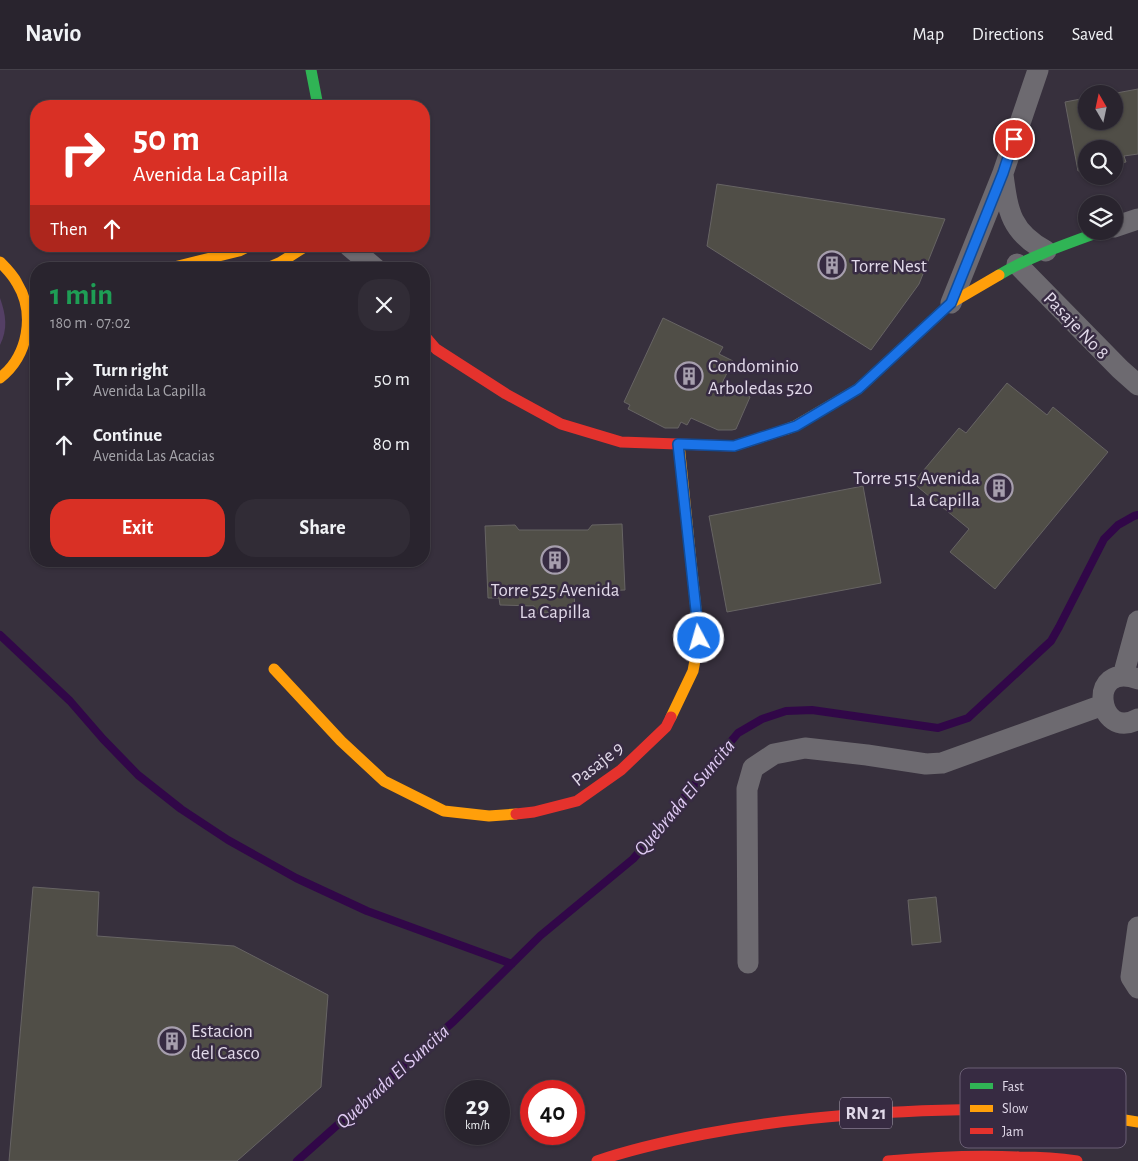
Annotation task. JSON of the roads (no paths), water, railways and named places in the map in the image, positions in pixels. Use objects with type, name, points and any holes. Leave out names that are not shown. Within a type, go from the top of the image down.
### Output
[{"type":"main road","points":[[310,70],[317,100]]},
{"type":"main road","points":[[430,342],[436,349],[506,394],[561,424],[621,442],[734,446],[796,426],[858,389],[951,303],[1017,264],[1078,240]]},
{"type":"main road","points":[[193,262],[231,252]]},
{"type":"main road","points":[[281,262],[297,252]]},
{"type":"main road","points":[[0,262],[30,282]]},
{"type":"main road","points":[[0,262],[13,275],[20,287],[28,314],[22,349],[11,367]]},
{"type":"main road","points":[[0,378],[30,343]]},
{"type":"main road","name":"Pasaje 9","points":[[274,670],[341,741],[384,781],[444,811],[489,816],[534,812],[577,801],[621,770],[666,727],[693,671],[699,638],[678,444]]},
{"type":"main road","name":"RN 21","points":[[597,1161],[618,1154],[678,1140],[756,1125],[818,1117],[892,1111],[960,1109]]},
{"type":"main road","points":[[888,1161],[961,1156],[1011,1156],[1077,1161]]},
{"type":"street","points":[[951,303],[1003,173],[1038,70]]},
{"type":"street","points":[[1003,173],[1011,218],[1032,244],[1046,251]]},
{"type":"street","points":[[1123,224],[1138,219]]},
{"type":"street","points":[[356,252],[368,262]]},
{"type":"street","name":"Pasaje No 8","points":[[1017,264],[1138,386]]},
{"type":"street","points":[[1137,725],[1117,721],[1110,717],[1103,706],[1102,696],[1104,688],[1109,682],[1116,678],[1131,677],[1138,621]]},
{"type":"street","points":[[748,964],[747,789],[752,768],[774,754],[805,748],[926,764],[942,763],[1103,706]]},
{"type":"street","points":[[1138,928],[1131,977],[1138,988]]},
{"type":"waterway","name":"Quebrada El Suncita","points":[[297,1161],[454,1021],[540,936],[633,859],[738,733],[762,719],[786,711],[812,710],[938,728],[968,718],[1051,641],[1104,539],[1118,525],[1138,515]]},
{"type":"waterway","points":[[0,635],[70,701],[138,775],[181,809],[228,840],[296,878],[367,911],[512,964]]},
{"type":"place","name":"Torre Nest","points":[[832,265]]},
{"type":"place","name":"Condominio Arboledas 520","points":[[689,376]]},
{"type":"place","name":"Torre 515 Avenida La Capilla","points":[[999,488]]},
{"type":"place","name":"Torre 525 Avenida La Capilla","points":[[555,560]]},
{"type":"place","name":"Estacion del Casco","points":[[172,1041]]}]
